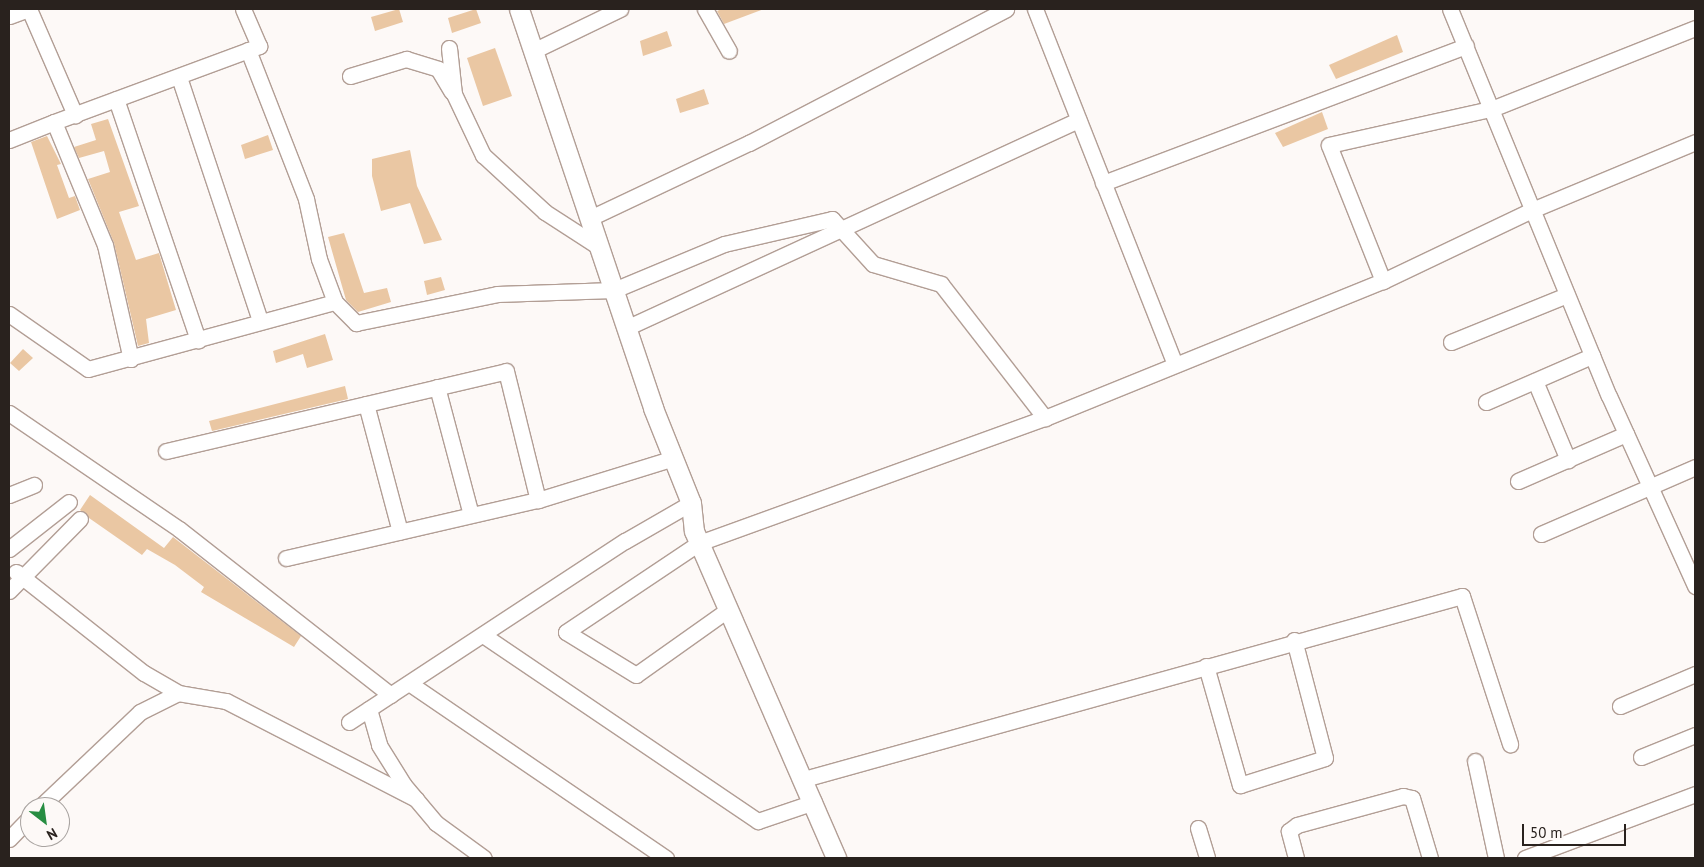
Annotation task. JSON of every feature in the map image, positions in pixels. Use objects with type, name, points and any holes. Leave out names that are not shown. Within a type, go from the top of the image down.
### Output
[{"type":"street","points":[[9,14],[23,9]]},
{"type":"street","points":[[29,9],[74,115]]},
{"type":"street","points":[[9,140],[259,46],[243,9]]},
{"type":"street","points":[[519,9],[626,328],[691,503],[699,543],[726,611],[804,779],[836,858]]},
{"type":"street","points":[[533,51],[620,9]]},
{"type":"street","points":[[705,9],[730,51]]},
{"type":"street","points":[[590,218],[749,143],[1006,9]]},
{"type":"street","points":[[1035,9],[1175,364]]},
{"type":"street","points":[[1450,9],[1494,108],[1532,210],[1592,356],[1649,487],[1695,586]]},
{"type":"street","points":[[1383,281],[1329,144],[1494,108],[1695,28]]},
{"type":"street","points":[[1103,183],[1466,46]]},
{"type":"street","points":[[449,48],[454,94]]},
{"type":"street","points":[[248,50],[306,199],[319,259],[335,302],[356,323],[497,294],[614,290],[724,244],[832,219],[873,264],[941,284],[1044,418]]},
{"type":"street","points":[[350,76],[406,59],[438,70],[454,94],[483,155],[545,212],[599,247]]},
{"type":"street","points":[[179,77],[260,321]]},
{"type":"street","points":[[116,99],[198,340]]},
{"type":"street","points":[[626,328],[842,231],[1078,120]]},
{"type":"street","points":[[54,122],[105,246],[131,359]]},
{"type":"street","points":[[726,611],[636,675],[566,632],[699,543],[1044,418],[1383,281],[1532,210],[1695,142]]},
{"type":"street","points":[[1451,342],[1567,295]]},
{"type":"street","points":[[9,314],[88,369],[131,359],[260,321],[335,302]]},
{"type":"street","points":[[1486,402],[1592,356]]},
{"type":"street","points":[[166,451],[506,371],[538,500]]},
{"type":"street","points":[[1534,380],[1568,460]]},
{"type":"street","points":[[437,387],[471,515]]},
{"type":"street","points":[[366,404],[400,532]]},
{"type":"street","points":[[9,413],[179,529],[391,695]]},
{"type":"street","points":[[1518,481],[1626,434]]},
{"type":"street","points":[[286,558],[538,500],[674,458]]},
{"type":"street","points":[[1541,534],[1695,467]]},
{"type":"street","points":[[9,495],[34,485]]},
{"type":"street","points":[[9,549],[69,502]]},
{"type":"street","points":[[349,722],[691,503]]},
{"type":"street","points":[[9,591],[19,574],[80,519]]},
{"type":"street","points":[[19,574],[144,673],[178,692],[226,701],[416,799]]},
{"type":"street","points":[[804,779],[1294,640],[1462,596],[1510,744]]},
{"type":"street","points":[[483,635],[758,821],[814,802]]},
{"type":"street","points":[[1206,666],[1240,785],[1325,758],[1294,640]]},
{"type":"street","points":[[1620,706],[1695,674]]},
{"type":"street","points":[[409,683],[666,858]]},
{"type":"street","points":[[51,797],[140,712],[178,692]]},
{"type":"street","points":[[368,709],[379,745],[416,799],[436,823],[484,858]]},
{"type":"street","points":[[1641,757],[1695,735]]},
{"type":"street","points":[[1475,762],[1496,858]]},
{"type":"street","points":[[1525,858],[1695,794]]},
{"type":"street","points":[[1296,858],[1289,831],[1297,825],[1403,796],[1412,798],[1430,858]]},
{"type":"street","points":[[9,839],[20,828]]},
{"type":"street","points":[[1198,828],[1207,858]]},
{"type":"building","points":[[399,9],[403,22],[375,31],[371,17]]},
{"type":"building","points":[[476,9],[481,23],[452,33],[448,18]]},
{"type":"building","points":[[722,9],[764,9],[724,24],[717,11]]},
{"type":"building","points":[[667,31],[672,46],[643,56],[640,41]]},
{"type":"building","points":[[1397,35],[1403,52],[1336,79],[1329,65]]},
{"type":"building","points":[[495,48],[512,96],[483,106],[467,58]]},
{"type":"building","points":[[704,89],[709,104],[680,113],[676,99]]},
{"type":"building","points":[[1322,112],[1328,129],[1283,147],[1275,133]]},
{"type":"building","points":[[108,119],[139,206],[119,212],[136,260],[159,253],[176,310],[146,319],[149,343],[138,346],[114,243],[88,179],[110,172],[104,151],[79,158],[74,147],[96,140],[91,124]]},
{"type":"building","points":[[268,135],[273,150],[245,159],[241,145]]},
{"type":"building","points":[[47,136],[61,164],[57,165],[69,198],[75,196],[80,210],[57,219],[31,142]]},
{"type":"building","points":[[410,150],[417,186],[442,240],[424,244],[410,203],[381,211],[372,176],[372,159]]},
{"type":"building","points":[[344,233],[364,293],[387,288],[391,302],[358,312],[346,300],[328,237]]},
{"type":"building","points":[[441,277],[445,290],[427,295],[424,281]]},
{"type":"building","points":[[325,334],[333,360],[307,368],[303,354],[276,363],[273,351]]},
{"type":"building","points":[[23,349],[33,358],[19,371],[10,363]]},
{"type":"building","points":[[345,386],[348,399],[212,431],[209,421]]},
{"type":"building","points":[[90,495],[164,548],[173,537],[301,636],[294,647],[201,592],[204,587],[175,565],[147,549],[142,555],[89,518],[80,510]]}]
